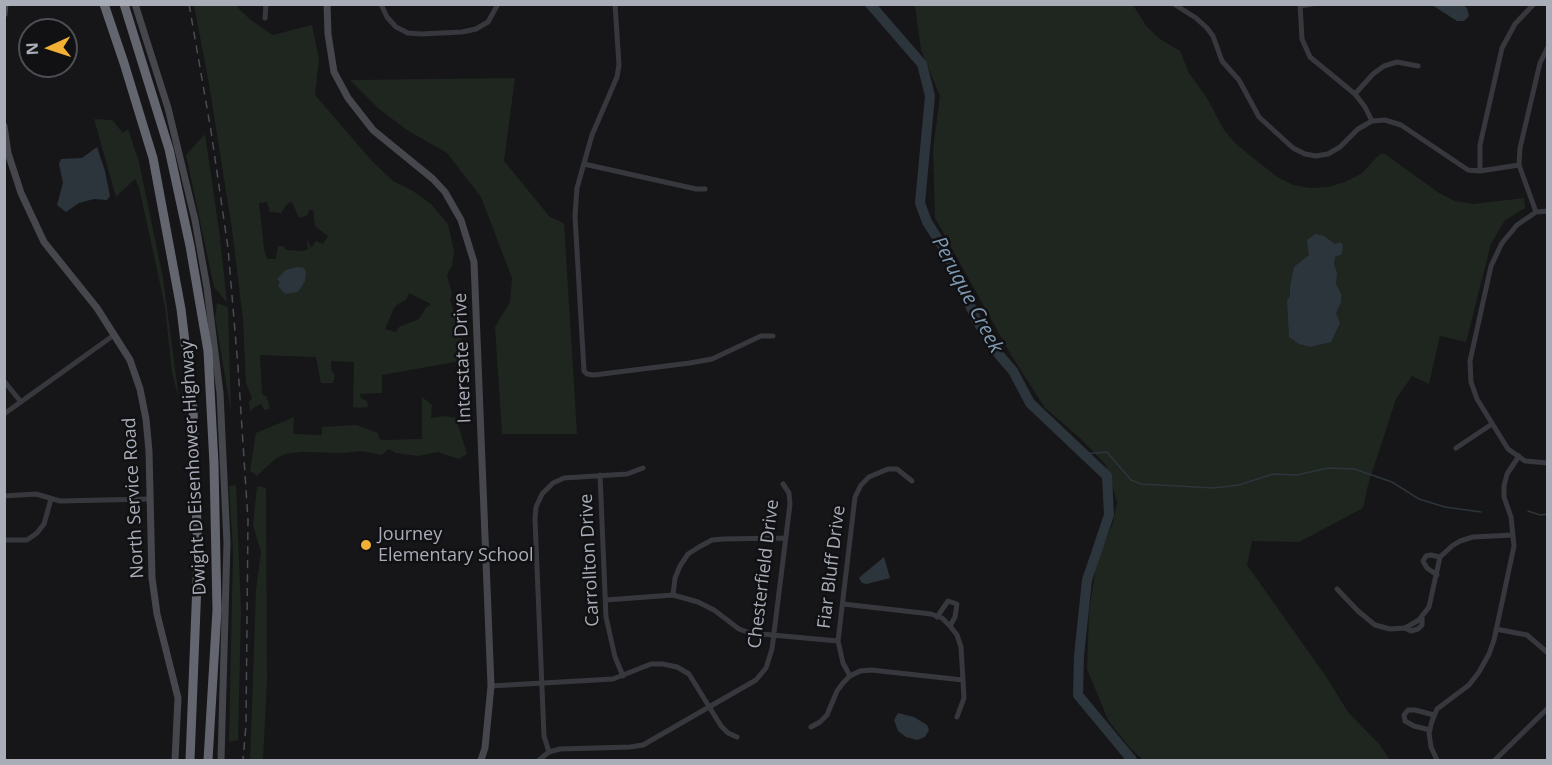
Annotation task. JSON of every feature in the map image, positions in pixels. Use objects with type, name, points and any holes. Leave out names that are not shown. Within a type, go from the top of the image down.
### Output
[{"type":"highway","name":"Dwight D Eisenhower Highway","points":[[104,4],[153,158],[181,309],[193,409],[198,558],[195,681],[190,760]]},
{"type":"highway","name":"Dwight D Eisenhower Highway","points":[[124,4],[169,149],[190,246],[208,351],[214,464],[217,610],[208,760]]},
{"type":"street","points":[[4,14],[5,4]]},
{"type":"street","points":[[135,4],[165,98],[190,199],[207,288],[220,393],[227,543],[221,760]]},
{"type":"street","points":[[266,4],[266,18]]},
{"type":"street","name":"Interstate Drive","points":[[327,4],[328,34],[334,72],[348,98],[373,130],[433,179],[444,192],[454,206],[467,234],[474,262],[491,686],[485,748],[481,760]]},
{"type":"street","points":[[381,4],[387,17],[396,27],[408,33],[421,34],[476,29],[488,22],[498,4]]},
{"type":"street","points":[[615,4],[619,65],[617,77],[592,135],[577,188],[575,231],[583,365],[587,374],[617,373],[712,359],[761,336],[773,336]]},
{"type":"street","points":[[1174,4],[1196,18],[1213,36],[1222,61],[1239,80],[1258,117],[1293,148],[1305,154],[1316,156],[1328,154],[1372,120],[1385,120],[1401,125],[1468,170],[1480,171],[1519,165]]},
{"type":"street","points":[[1312,4],[1300,5],[1302,39],[1310,57],[1355,94],[1372,120]]},
{"type":"street","points":[[1480,171],[1480,145],[1502,48],[1511,29],[1530,6]]},
{"type":"street","points":[[1536,212],[1519,165],[1520,148],[1540,63],[1548,47]]},
{"type":"street","points":[[1355,94],[1373,74],[1384,66],[1397,62],[1418,66]]},
{"type":"street","name":"North Service Road","points":[[4,126],[8,153],[21,193],[44,242],[97,308],[130,360],[140,389],[146,419],[153,578],[157,614],[178,698],[175,760]]},
{"type":"street","points":[[584,164],[696,189],[705,189]]},
{"type":"street","points":[[1548,212],[1536,212],[1516,225],[1502,243],[1491,266],[1470,361],[1471,382],[1477,399],[1508,449],[1525,461],[1548,463]]},
{"type":"street","points":[[4,414],[114,335]]},
{"type":"street","points":[[4,381],[21,402]]},
{"type":"street","points":[[1456,448],[1492,424]]},
{"type":"street","points":[[1437,760],[1431,747],[1430,730],[1434,715],[1443,703],[1469,685],[1479,672],[1489,654],[1496,629],[1514,546],[1511,517],[1504,497],[1504,486],[1519,456]]},
{"type":"street","points":[[539,760],[549,752],[544,736],[536,507],[543,494],[553,483],[564,478],[627,474],[643,468]]},
{"type":"street","name":"Fiar Bluff Drive","points":[[850,676],[843,663],[838,641],[855,497],[861,485],[869,477],[888,469],[897,469],[912,481]]},
{"type":"street","name":"Carrollton Drive","points":[[600,476],[606,617],[610,638],[623,676]]},
{"type":"street","name":"Chesterfield Drive","points":[[549,752],[643,745],[756,680],[766,668],[774,635],[790,504],[789,493],[783,484]]},
{"type":"street","points":[[4,496],[36,494],[60,501],[83,502],[150,499]]},
{"type":"street","points":[[4,540],[27,540],[37,533],[44,524],[51,499]]},
{"type":"street","points":[[1337,589],[1375,625],[1390,629],[1405,628],[1419,620],[1429,607],[1440,557],[1460,541],[1473,537],[1514,535]]},
{"type":"street","points":[[673,595],[675,578],[688,554],[712,540],[785,538]]},
{"type":"street","points":[[1437,575],[1427,568],[1423,561],[1426,556],[1440,557]]},
{"type":"street","points":[[606,600],[673,595],[698,602],[714,610],[739,629],[750,633],[838,641]]},
{"type":"street","points":[[937,617],[948,601],[957,604],[955,617],[950,626]]},
{"type":"street","points":[[843,604],[931,614],[950,626],[957,635],[961,647],[964,698],[957,717]]},
{"type":"street","points":[[1496,629],[1527,635],[1548,653]]},
{"type":"street","points":[[491,686],[613,679],[651,664],[663,664],[677,667],[689,674],[721,726],[728,733],[737,737]]},
{"type":"street","points":[[811,727],[827,715],[837,691],[850,676],[860,671],[871,670],[963,680]]},
{"type":"street","points":[[1495,760],[1548,708]]},
{"type":"street","points":[[1430,730],[1413,726],[1405,721],[1404,715],[1408,710],[1415,710],[1434,715]]},
{"type":"shaded area","points":[[194,5],[237,5],[252,21],[273,35],[312,25],[319,59],[315,95],[372,161],[393,181],[413,191],[431,204],[448,224],[454,251],[452,266],[447,275],[452,294],[450,300],[466,360],[382,375],[382,393],[360,394],[361,398],[367,401],[368,407],[360,408],[353,407],[354,362],[331,361],[331,369],[335,376],[333,383],[321,383],[316,357],[260,355],[262,394],[267,397],[270,409],[264,410],[261,404],[250,412],[249,402],[252,398],[246,383],[243,320],[232,229]],"holes":[[[267,202],[270,212],[281,213],[288,203],[292,202],[299,218],[308,215],[309,210],[313,210],[315,226],[328,236],[323,244],[316,241],[311,248],[307,238],[308,249],[286,250],[283,246],[278,246],[276,259],[267,259],[259,203]],[[409,293],[431,304],[419,319],[399,327],[396,332],[385,329],[394,308],[406,300]]]},
{"type":"shaded area","points":[[915,5],[1133,5],[1147,27],[1160,39],[1180,51],[1189,73],[1207,98],[1224,130],[1236,144],[1277,177],[1293,185],[1310,188],[1328,187],[1345,182],[1361,174],[1377,157],[1385,154],[1439,193],[1455,201],[1473,204],[1524,198],[1525,208],[1505,220],[1491,244],[1466,342],[1440,336],[1429,384],[1412,376],[1396,399],[1368,485],[1363,508],[1299,542],[1252,541],[1247,565],[1327,678],[1348,712],[1380,745],[1390,760],[1143,760],[1130,748],[1108,720],[1087,669],[1089,612],[1097,560],[1113,523],[1117,502],[1106,465],[1080,438],[1045,408],[1011,355],[935,218],[933,150],[940,96],[921,50]]},
{"type":"shaded area","points":[[1432,5],[1463,5],[1467,8],[1469,16],[1464,21],[1457,21]]},
{"type":"shaded area","points":[[515,78],[504,161],[550,217],[564,223],[577,434],[502,434],[495,327],[510,302],[512,278],[481,197],[447,153],[407,130],[379,109],[350,80]]},
{"type":"shaded area","points":[[94,119],[112,120],[123,133],[128,129],[139,162],[163,278],[179,399],[172,373],[165,307],[139,187],[135,179],[116,197]]},
{"type":"shaded area","points":[[205,134],[227,303],[214,287],[186,155]]},
{"type":"shaded area","points":[[97,147],[110,196],[107,200],[94,199],[79,203],[66,212],[57,205],[63,183],[59,164],[61,159],[82,158]]},
{"type":"shaded area","points":[[1315,234],[1324,236],[1335,244],[1340,242],[1343,245],[1342,254],[1335,257],[1334,264],[1341,302],[1336,313],[1340,323],[1331,342],[1310,347],[1299,344],[1289,337],[1287,300],[1290,296],[1294,267],[1309,255],[1307,240]]},
{"type":"shaded area","points":[[304,268],[305,281],[298,292],[285,294],[278,286],[280,282],[277,279],[286,270]]},
{"type":"shaded area","points":[[217,303],[228,307],[231,412],[215,317]]},
{"type":"shaded area","points":[[422,397],[432,405],[431,418],[445,416],[456,418],[467,454],[459,459],[438,452],[418,456],[396,453],[388,449],[382,455],[361,451],[302,452],[285,454],[275,459],[257,476],[250,471],[256,433],[294,417],[293,434],[322,435],[322,427],[356,425],[378,433],[380,440],[422,439]]},
{"type":"shaded area","points":[[236,485],[241,611],[238,740],[229,742],[233,550],[229,486]]},
{"type":"shaded area","points":[[257,486],[266,488],[267,681],[263,760],[250,760],[256,590],[261,552],[253,525]]},
{"type":"shaded area","points":[[884,557],[890,578],[867,584],[862,583],[859,578]]},
{"type":"shaded area","points":[[898,713],[914,717],[927,725],[929,730],[925,737],[917,740],[906,737],[898,731],[894,720]]},
{"type":"waterway","name":"Peruque Creek","points":[[870,4],[922,64],[930,96],[920,203],[927,222],[947,253],[976,319],[995,350],[1013,371],[1030,403],[1107,476],[1109,515],[1087,580],[1079,656],[1078,695],[1132,760]]},
{"type":"waterway","points":[[1082,454],[1107,452],[1131,480],[1141,484],[1214,488],[1239,485],[1273,474],[1297,475],[1328,468],[1354,469],[1392,482],[1419,499],[1445,507],[1481,512]]},
{"type":"waterway","points":[[1528,511],[1540,515],[1548,514]]},
{"type":"railway","points":[[189,4],[228,248],[238,367],[248,520],[246,725],[243,760]]},
{"type":"place","name":"Journey Elementary School","points":[[366,545]]}]
